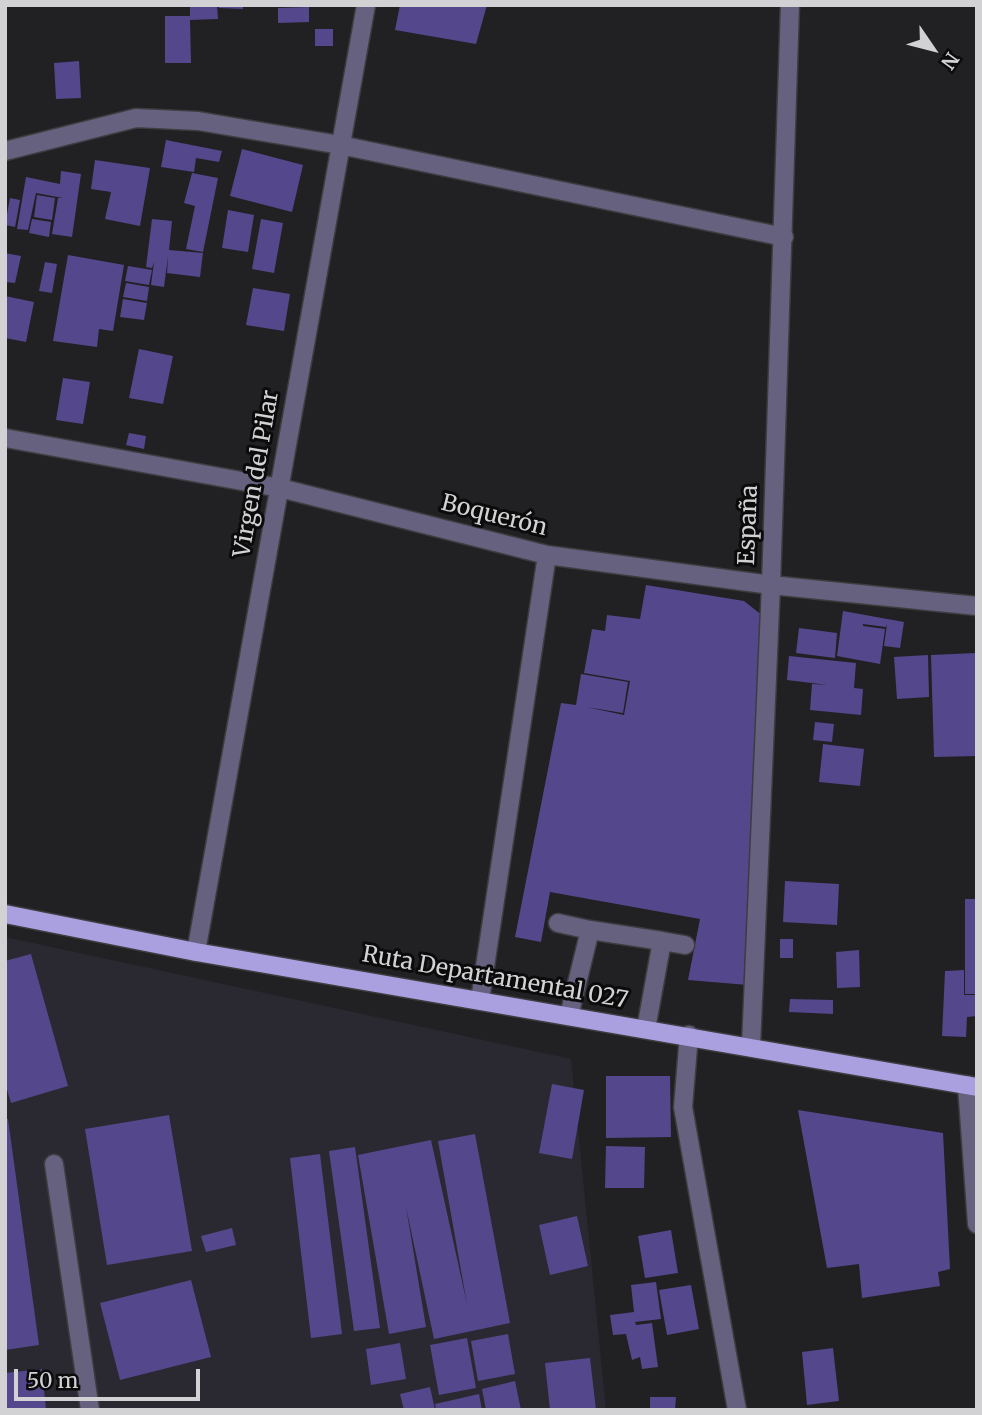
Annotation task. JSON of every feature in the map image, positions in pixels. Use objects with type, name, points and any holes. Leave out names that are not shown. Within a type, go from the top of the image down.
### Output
[{"type":"main road","name":"Ruta Departamental 027","points":[[5,914],[196,952],[689,1035],[972,1086]]},
{"type":"street","name":"Virgen del Pilar","points":[[196,952],[366,5]]},
{"type":"street","name":"España","points":[[751,1046],[771,585],[790,5]]},
{"type":"street","points":[[5,151],[136,118],[198,121],[340,145],[784,237]]},
{"type":"street","name":"Boquerón","points":[[5,438],[280,488],[547,555],[771,585],[977,606]]},
{"type":"street","points":[[480,1000],[547,555]]},
{"type":"street","points":[[558,923],[685,944]]},
{"type":"street","points":[[569,1016],[590,930]]},
{"type":"street","points":[[646,1029],[662,941]]},
{"type":"street","points":[[689,1035],[683,1107],[737,1410]]},
{"type":"street","points":[[972,1086],[977,1224]]},
{"type":"street","points":[[54,1164],[90,1410]]},
{"type":"shaded area","points":[[5,937],[571,1059],[606,1410],[5,1410]]},
{"type":"building","points":[[190,5],[217,5],[218,19],[190,20],[191,63],[165,63],[165,16],[190,16]]},
{"type":"building","points":[[219,5],[243,5],[243,9],[219,8]]},
{"type":"building","points":[[400,5],[487,5],[476,44],[395,30]]},
{"type":"building","points":[[309,7],[309,22],[278,23],[278,8]]},
{"type":"building","points":[[315,29],[333,29],[333,46],[315,46]]},
{"type":"building","points":[[79,61],[81,98],[56,99],[54,63]]},
{"type":"building","points":[[166,140],[222,151],[219,162],[196,158],[194,172],[161,167]]},
{"type":"building","points":[[242,149],[303,165],[292,212],[230,196]]},
{"type":"building","points":[[95,160],[150,168],[140,226],[105,219],[111,192],[91,189]]},
{"type":"building","points":[[61,171],[81,174],[72,237],[52,234],[58,198],[63,198],[36,193],[28,230],[17,229],[26,177],[60,184]]},
{"type":"building","points":[[192,173],[218,178],[203,252],[186,249],[195,206],[184,203]]},
{"type":"building","points":[[37,195],[55,198],[52,220],[34,217]]},
{"type":"building","points":[[10,198],[20,200],[15,227],[5,225]]},
{"type":"building","points":[[228,210],[254,215],[248,252],[222,248]]},
{"type":"building","points":[[32,219],[51,222],[49,237],[29,233]]},
{"type":"building","points":[[152,219],[172,221],[169,250],[203,253],[200,277],[167,273],[168,256],[164,287],[151,285],[154,262],[152,268],[146,267]]},
{"type":"building","points":[[261,219],[283,223],[274,273],[252,269]]},
{"type":"building","points":[[5,253],[21,256],[15,283],[5,282]]},
{"type":"building","points":[[68,255],[124,265],[113,331],[99,329],[97,347],[53,341]]},
{"type":"building","points":[[45,262],[57,264],[52,293],[39,291]]},
{"type":"building","points":[[128,266],[152,270],[149,285],[125,281]]},
{"type":"building","points":[[126,283],[149,287],[147,301],[123,297]]},
{"type":"building","points":[[253,288],[290,294],[284,331],[246,325]]},
{"type":"building","points":[[5,296],[34,302],[26,342],[5,338]]},
{"type":"building","points":[[123,299],[147,303],[144,320],[120,317]]},
{"type":"building","points":[[139,349],[173,356],[163,404],[129,398]]},
{"type":"building","points":[[63,378],[90,382],[83,424],[56,420]]},
{"type":"building","points":[[129,433],[146,436],[144,449],[126,445]]},
{"type":"building","points":[[646,585],[744,601],[763,616],[748,985],[688,980],[700,919],[550,892],[541,942],[515,937],[561,703],[576,705],[581,674],[628,682],[623,713],[586,707],[624,715],[630,681],[584,673],[592,629],[605,631],[607,615],[640,619]]},
{"type":"building","points":[[843,611],[904,622],[900,648],[884,646],[887,624],[886,627],[863,624],[885,629],[880,664],[837,656]]},
{"type":"building","points":[[799,628],[837,633],[835,658],[796,653]]},
{"type":"building","points":[[976,653],[977,756],[934,757],[931,655]]},
{"type":"building","points":[[928,655],[929,697],[897,699],[894,657]]},
{"type":"building","points":[[789,656],[856,663],[854,688],[863,689],[861,715],[810,710],[812,684],[828,685],[787,680]]},
{"type":"building","points":[[815,722],[834,724],[832,742],[813,740]]},
{"type":"building","points":[[823,744],[864,749],[860,786],[819,782]]},
{"type":"building","points":[[785,881],[839,884],[837,925],[783,922]]},
{"type":"building","points":[[965,899],[977,899],[977,994],[965,994]]},
{"type":"building","points":[[780,939],[793,939],[793,958],[780,958]]},
{"type":"building","points":[[859,950],[860,987],[837,988],[836,952]]},
{"type":"building","points":[[31,954],[68,1086],[11,1103],[5,1083],[5,961]]},
{"type":"building","points":[[964,970],[964,995],[977,995],[977,1016],[967,1017],[966,1037],[942,1036],[945,971]]},
{"type":"building","points":[[790,999],[833,1000],[833,1014],[789,1012]]},
{"type":"building","points":[[606,1076],[670,1076],[671,1137],[606,1138]]},
{"type":"building","points":[[552,1084],[584,1090],[572,1159],[539,1153]]},
{"type":"building","points":[[798,1110],[943,1133],[950,1269],[938,1272],[940,1286],[862,1298],[859,1264],[827,1268]]},
{"type":"building","points":[[169,1115],[192,1251],[107,1265],[85,1129]]},
{"type":"building","points":[[5,1119],[8,1119],[39,1345],[5,1350]]},
{"type":"building","points":[[475,1134],[510,1323],[434,1339],[406,1207],[426,1327],[389,1334],[358,1155],[431,1140],[467,1304],[438,1141]]},
{"type":"building","points":[[606,1146],[645,1147],[644,1188],[605,1188]]},
{"type":"building","points":[[355,1147],[380,1328],[354,1331],[329,1151]]},
{"type":"building","points":[[320,1154],[342,1334],[311,1338],[290,1158]]},
{"type":"building","points":[[577,1216],[588,1266],[550,1275],[539,1225]]},
{"type":"building","points":[[232,1228],[236,1245],[206,1252],[201,1236]]},
{"type":"building","points":[[671,1230],[678,1273],[645,1278],[638,1236]]},
{"type":"building","points":[[191,1280],[211,1357],[120,1380],[100,1303]]},
{"type":"building","points":[[656,1282],[661,1319],[635,1322],[636,1325],[652,1323],[658,1367],[642,1369],[640,1357],[632,1360],[626,1334],[613,1335],[610,1315],[634,1312],[631,1285]]},
{"type":"building","points":[[691,1285],[699,1329],[667,1335],[659,1290]]},
{"type":"building","points":[[508,1334],[515,1374],[478,1381],[471,1341]]},
{"type":"building","points":[[467,1338],[476,1388],[439,1395],[430,1345]]},
{"type":"building","points":[[400,1343],[406,1379],[371,1385],[366,1349]]},
{"type":"building","points":[[833,1348],[839,1401],[807,1405],[802,1352]]},
{"type":"building","points":[[590,1358],[596,1410],[550,1410],[545,1363]]},
{"type":"building","points":[[42,1369],[46,1410],[5,1410],[5,1373]]},
{"type":"building","points":[[515,1381],[521,1410],[486,1410],[482,1389]]},
{"type":"building","points":[[430,1387],[435,1410],[404,1410],[400,1394]]},
{"type":"building","points":[[479,1394],[482,1410],[436,1410],[435,1404]]},
{"type":"building","points":[[650,1397],[676,1397],[675,1410],[650,1410]]}]
